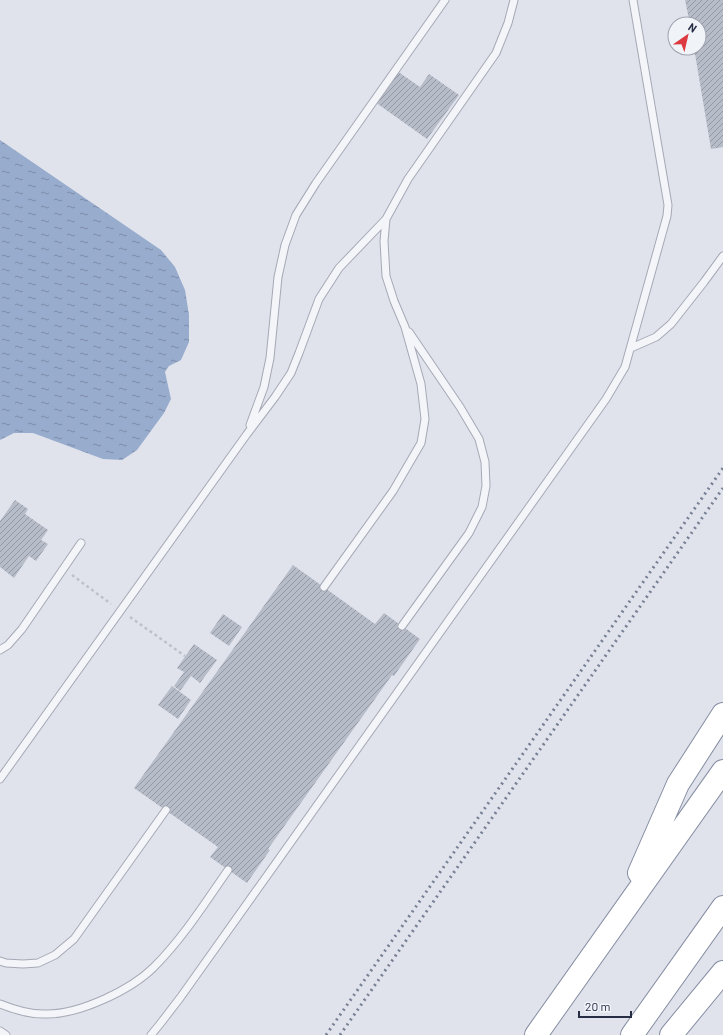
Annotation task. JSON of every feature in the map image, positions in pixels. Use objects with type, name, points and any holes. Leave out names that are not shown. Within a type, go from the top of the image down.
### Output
[{"type":"highway","points":[[620,917],[678,784],[723,714]]},
{"type":"highway","points":[[536,1035],[723,771]]},
{"type":"highway","points":[[632,1035],[723,907]]},
{"type":"highway","points":[[671,1035],[723,972]]},
{"type":"lane","points":[[247,434],[264,387],[270,358],[278,277],[285,245],[296,215],[316,183],[445,0]]},
{"type":"lane","points":[[2,776],[291,373],[319,299],[339,268],[386,219],[408,179],[496,52],[508,23],[514,0]]},
{"type":"lane","points":[[151,1035],[189,985],[606,399],[625,368],[667,216],[668,205],[632,0]]},
{"type":"lane","points":[[324,588],[393,491],[421,443],[425,418],[421,384],[405,327],[394,301],[386,276],[384,241],[386,219]]},
{"type":"lane","points":[[631,348],[656,337],[672,324],[723,256]]},
{"type":"lane","points":[[402,626],[469,533],[482,507],[486,486],[485,462],[479,439],[460,408],[405,327]]},
{"type":"lane","points":[[0,650],[8,645],[22,629],[81,544]]},
{"type":"lane","points":[[0,961],[6,963],[23,964],[38,963],[55,955],[74,939],[166,810]]},
{"type":"lane","points":[[0,1004],[15,1010],[29,1013],[48,1014],[67,1012],[111,996],[135,982],[153,968],[171,948],[191,923],[228,870]]},
{"type":"lane","points":[[0,1031],[6,1035]]},
{"type":"water","points":[[0,140],[161,250],[175,267],[185,290],[189,315],[189,342],[181,360],[169,366],[165,372],[171,399],[164,413],[137,450],[122,460],[103,459],[33,433],[14,433],[0,440]]},
{"type":"building","points":[[685,0],[723,0],[723,147],[711,149],[695,56],[707,56],[707,16],[688,16]]},
{"type":"building","points":[[397,71],[420,87],[429,74],[459,95],[427,139],[375,102]]},
{"type":"building","points":[[15,500],[28,509],[25,514],[48,530],[41,540],[48,544],[36,561],[29,556],[14,578],[0,567],[0,521]]},
{"type":"building","points":[[293,565],[375,624],[384,613],[420,639],[394,676],[392,675],[268,849],[270,850],[247,883],[210,857],[218,847],[134,788]]},
{"type":"building","points":[[223,614],[242,627],[229,646],[210,633]]},
{"type":"building","points":[[194,644],[217,660],[200,683],[191,676],[180,691],[174,686],[184,672],[177,668]]},
{"type":"building","points":[[172,686],[191,700],[178,719],[158,705]]},
{"type":"railway","points":[[326,1035],[723,468]]},
{"type":"railway","points":[[340,1035],[723,488]]}]
